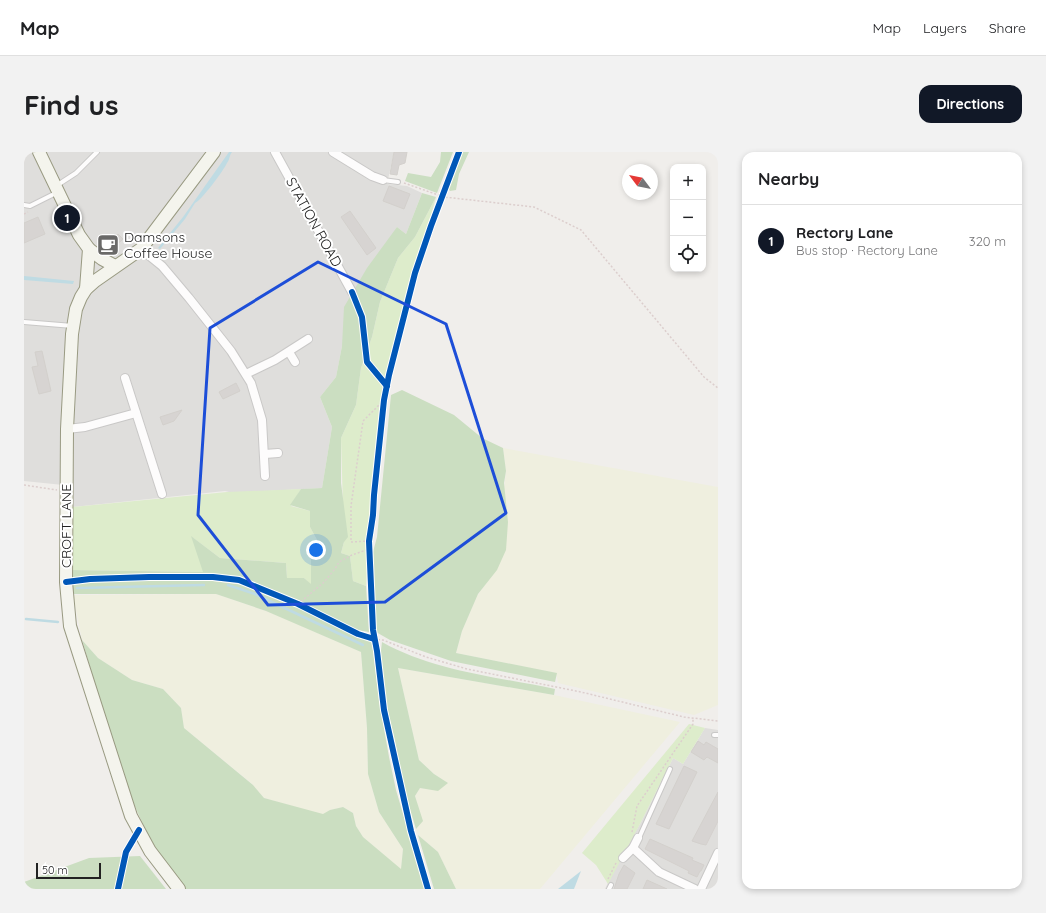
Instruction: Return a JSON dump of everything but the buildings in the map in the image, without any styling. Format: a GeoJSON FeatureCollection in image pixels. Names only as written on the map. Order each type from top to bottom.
{"type":"FeatureCollection","features":[{"type":"Feature","properties":{"kind":"street"},"geometry":{"type":"LineString","coordinates":[[39,152],[79,235],[89,249],[111,269]]}},
{"type":"Feature","properties":{"kind":"street","name":"CROFT LANE"},"geometry":{"type":"LineString","coordinates":[[179,889],[150,851],[131,816],[74,640],[66,598],[67,429],[73,326],[76,309],[86,289],[111,269],[141,249],[214,152]]}},
{"type":"Feature","properties":{"kind":"street","name":"STATION ROAD"},"geometry":{"type":"LineString","coordinates":[[275,152],[352,292]]}},
{"type":"Feature","properties":{"kind":"street"},"geometry":{"type":"LineString","coordinates":[[333,152],[372,176],[383,180]]}},
{"type":"Feature","properties":{"kind":"street"},"geometry":{"type":"LineString","coordinates":[[86,289],[89,249]]}},
{"type":"Feature","properties":{"kind":"street"},"geometry":{"type":"LineString","coordinates":[[141,249],[162,266],[189,298],[223,341],[246,374],[260,409],[265,454],[265,476]]}},
{"type":"Feature","properties":{"kind":"street"},"geometry":{"type":"LineString","coordinates":[[246,374],[289,352],[308,339]]}},
{"type":"Feature","properties":{"kind":"street"},"geometry":{"type":"LineString","coordinates":[[289,352],[295,362]]}},
{"type":"Feature","properties":{"kind":"street"},"geometry":{"type":"LineString","coordinates":[[125,378],[162,494]]}},
{"type":"Feature","properties":{"kind":"street"},"geometry":{"type":"LineString","coordinates":[[67,429],[85,427],[136,413]]}},
{"type":"Feature","properties":{"kind":"street"},"geometry":{"type":"LineString","coordinates":[[265,454],[278,453]]}},
{"type":"Feature","properties":{"kind":"street"},"geometry":{"type":"LineString","coordinates":[[620,859],[633,848],[635,838]]}},
{"type":"Feature","properties":{"kind":"street"},"geometry":{"type":"LineString","coordinates":[[633,848],[659,872],[695,889]]}},
{"type":"Feature","properties":{"kind":"street"},"geometry":{"type":"LineString","coordinates":[[701,889],[718,853]]}},
{"type":"Feature","properties":{"kind":"lane"},"geometry":{"type":"LineString","coordinates":[[24,205],[30,206],[57,189],[97,152]]}},
{"type":"Feature","properties":{"kind":"lane"},"geometry":{"type":"LineString","coordinates":[[383,180],[398,182]]}},
{"type":"Feature","properties":{"kind":"lane"},"geometry":{"type":"LineString","coordinates":[[24,322],[73,326]]}},
{"type":"Feature","properties":{"kind":"lane"},"geometry":{"type":"LineString","coordinates":[[635,838],[670,769]]}},
{"type":"Feature","properties":{"kind":"path"},"geometry":{"type":"LineString","coordinates":[[398,182],[422,188],[441,196],[534,207],[581,230],[704,377],[718,388]]}},
{"type":"Feature","properties":{"kind":"path"},"geometry":{"type":"LineString","coordinates":[[438,204],[444,189]]}},
{"type":"Feature","properties":{"kind":"path"},"geometry":{"type":"LineString","coordinates":[[384,408],[385,396]]}},
{"type":"Feature","properties":{"kind":"path"},"geometry":{"type":"LineString","coordinates":[[370,556],[370,538],[351,542],[351,506],[363,421],[385,396]]}},
{"type":"Feature","properties":{"kind":"path"},"geometry":{"type":"LineString","coordinates":[[24,485],[66,491]]}},
{"type":"Feature","properties":{"kind":"path"},"geometry":{"type":"LineString","coordinates":[[298,604],[323,582],[335,569],[339,562],[352,555],[369,549]]}},
{"type":"Feature","properties":{"kind":"path"},"geometry":{"type":"LineString","coordinates":[[291,601],[305,607]]}},
{"type":"Feature","properties":{"kind":"path"},"geometry":{"type":"LineString","coordinates":[[373,639],[383,640],[426,657],[467,669],[693,718],[718,721]]}},
{"type":"Feature","properties":{"kind":"path"},"geometry":{"type":"LineString","coordinates":[[635,838],[637,806],[693,724],[693,718]]}},
{"type":"Feature","properties":{"kind":"path"},"geometry":{"type":"LineString","coordinates":[[606,883],[620,859]]}},
{"type":"Feature","properties":{"kind":"highlighted area"},"geometry":{"type":"Polygon","coordinates":[[[318,262],[446,324],[506,513],[385,602],[268,605],[198,515],[210,328],[318,262]]]}},
{"type":"Feature","properties":{"kind":"shaded area"},"geometry":{"type":"Polygon","coordinates":[[[24,152],[394,152],[387,184],[407,186],[422,193],[406,234],[397,227],[342,346],[336,377],[320,397],[332,427],[322,488],[233,493],[225,491],[73,507],[73,486],[24,481],[24,152]]]}},
{"type":"Feature","properties":{"kind":"shaded area"},"geometry":{"type":"Polygon","coordinates":[[[705,728],[718,730],[718,889],[605,889],[673,758],[683,764],[705,728]]]}},
{"type":"Feature","properties":{"kind":"green space"},"geometry":{"type":"Polygon","coordinates":[[[441,152],[453,152],[437,193],[405,181],[408,173],[431,177],[440,162],[441,152]]]}},
{"type":"Feature","properties":{"kind":"green space"},"geometry":{"type":"Polygon","coordinates":[[[463,152],[469,152],[459,174],[456,190],[450,191],[448,188],[463,152]]]}},
{"type":"Feature","properties":{"kind":"green space"},"geometry":{"type":"Polygon","coordinates":[[[422,193],[436,197],[415,237],[398,258],[380,302],[372,337],[361,368],[356,405],[341,438],[341,483],[348,537],[344,542],[341,553],[350,556],[353,581],[366,586],[369,632],[357,630],[299,601],[242,577],[207,575],[91,575],[72,578],[72,570],[203,572],[191,536],[220,558],[286,563],[287,578],[304,578],[311,584],[311,557],[317,540],[310,527],[310,511],[290,505],[301,489],[322,488],[332,427],[320,397],[336,377],[342,346],[344,307],[367,268],[397,227],[406,234],[422,193]]]}},
{"type":"Feature","properties":{"kind":"green space"},"geometry":{"type":"Polygon","coordinates":[[[436,197],[385,388],[377,453],[366,586],[353,581],[350,556],[341,553],[344,542],[341,438],[356,405],[361,368],[372,337],[380,302],[398,258],[415,237],[436,197]]]}},
{"type":"Feature","properties":{"kind":"green space"},"geometry":{"type":"Polygon","coordinates":[[[402,390],[454,415],[482,438],[503,448],[506,471],[504,483],[508,522],[506,550],[497,570],[478,594],[462,631],[456,653],[557,673],[555,682],[451,661],[390,640],[376,632],[373,552],[377,537],[391,395],[402,390]]]}},
{"type":"Feature","properties":{"kind":"green space"},"geometry":{"type":"Polygon","coordinates":[[[503,448],[718,487],[718,705],[694,715],[558,683],[556,673],[456,653],[462,631],[477,596],[495,571],[506,471],[503,448]]]}},
{"type":"Feature","properties":{"kind":"green space"},"geometry":{"type":"Polygon","coordinates":[[[301,489],[291,506],[310,511],[310,527],[317,540],[311,557],[311,585],[304,578],[287,578],[286,563],[220,558],[192,537],[204,572],[72,570],[73,507],[227,492],[301,489]]]}},
{"type":"Feature","properties":{"kind":"green space"},"geometry":{"type":"Polygon","coordinates":[[[124,580],[205,580],[244,585],[314,614],[349,633],[372,642],[379,700],[396,790],[425,889],[185,889],[165,862],[148,833],[133,802],[121,770],[110,738],[82,640],[98,658],[132,680],[163,689],[181,708],[184,728],[253,785],[264,798],[323,814],[330,810],[343,807],[353,813],[356,826],[363,837],[401,869],[403,849],[379,812],[368,774],[367,728],[361,652],[266,611],[216,594],[71,594],[72,583],[124,580]]]}},
{"type":"Feature","properties":{"kind":"green space"},"geometry":{"type":"Polygon","coordinates":[[[216,594],[272,613],[361,652],[367,728],[368,774],[379,812],[403,849],[401,870],[363,837],[356,826],[353,813],[343,807],[330,810],[323,815],[264,798],[251,783],[184,728],[181,708],[163,689],[132,680],[98,658],[82,640],[73,595],[216,594]]]}},
{"type":"Feature","properties":{"kind":"green space"},"geometry":{"type":"Polygon","coordinates":[[[382,642],[423,660],[466,672],[555,689],[554,695],[398,668],[419,760],[434,774],[448,783],[438,791],[420,788],[415,796],[423,821],[416,829],[409,806],[386,701],[381,666],[382,642]]]}},
{"type":"Feature","properties":{"kind":"green space"},"geometry":{"type":"Polygon","coordinates":[[[398,668],[554,695],[680,722],[540,889],[456,889],[438,852],[418,835],[416,829],[422,821],[415,796],[420,788],[438,790],[447,783],[434,774],[419,760],[398,668]]]}},
{"type":"Feature","properties":{"kind":"green space"},"geometry":{"type":"Polygon","coordinates":[[[689,724],[705,728],[683,764],[673,758],[608,884],[596,865],[582,853],[689,724]]]}},
{"type":"Feature","properties":{"kind":"green space"},"geometry":{"type":"Polygon","coordinates":[[[418,835],[438,852],[456,889],[434,889],[418,835]]]}},
{"type":"Feature","properties":{"kind":"green space"},"geometry":{"type":"Polygon","coordinates":[[[140,856],[166,889],[24,889],[24,882],[89,858],[140,856]]]}},
{"type":"Feature","properties":{"kind":"water"},"geometry":{"type":"Polygon","coordinates":[[[229,152],[232,152],[229,160],[217,178],[202,197],[195,203],[185,219],[160,249],[158,248],[183,217],[229,152]]]}},
{"type":"Feature","properties":{"kind":"water"},"geometry":{"type":"Polygon","coordinates":[[[24,276],[74,281],[73,284],[24,280],[24,276]]]}},
{"type":"Feature","properties":{"kind":"water"},"geometry":{"type":"Polygon","coordinates":[[[581,871],[574,889],[558,889],[581,871]]]}},
{"type":"Feature","properties":{"kind":"waterway"},"geometry":{"type":"LineString","coordinates":[[77,588],[204,585]]}},
{"type":"Feature","properties":{"kind":"waterway"},"geometry":{"type":"LineString","coordinates":[[228,585],[255,594],[363,645]]}},
{"type":"Feature","properties":{"kind":"waterway"},"geometry":{"type":"LineString","coordinates":[[26,619],[58,622]]}},
{"type":"Feature","properties":{"kind":"cycle path"},"geometry":{"type":"LineString","coordinates":[[428,889],[411,831],[384,710],[373,630],[369,541],[373,515],[384,400],[389,375],[415,273],[459,152]]}},
{"type":"Feature","properties":{"kind":"cycle path"},"geometry":{"type":"LineString","coordinates":[[352,292],[362,317],[367,362],[387,386]]}},
{"type":"Feature","properties":{"kind":"cycle path"},"geometry":{"type":"LineString","coordinates":[[66,582],[90,579],[149,577],[213,577],[239,580],[298,604],[358,634],[374,639]]}},
{"type":"Feature","properties":{"kind":"cycle path"},"geometry":{"type":"LineString","coordinates":[[118,889],[126,852],[139,830]]}},
{"type":"Feature","properties":{"kind":"place","name":"Rectory Lane"},"geometry":{"type":"Point","coordinates":[67,218]}},
{"type":"Feature","properties":{"kind":"place","name":"Damsons Coffee House"},"geometry":{"type":"Point","coordinates":[108,245]}}]}
